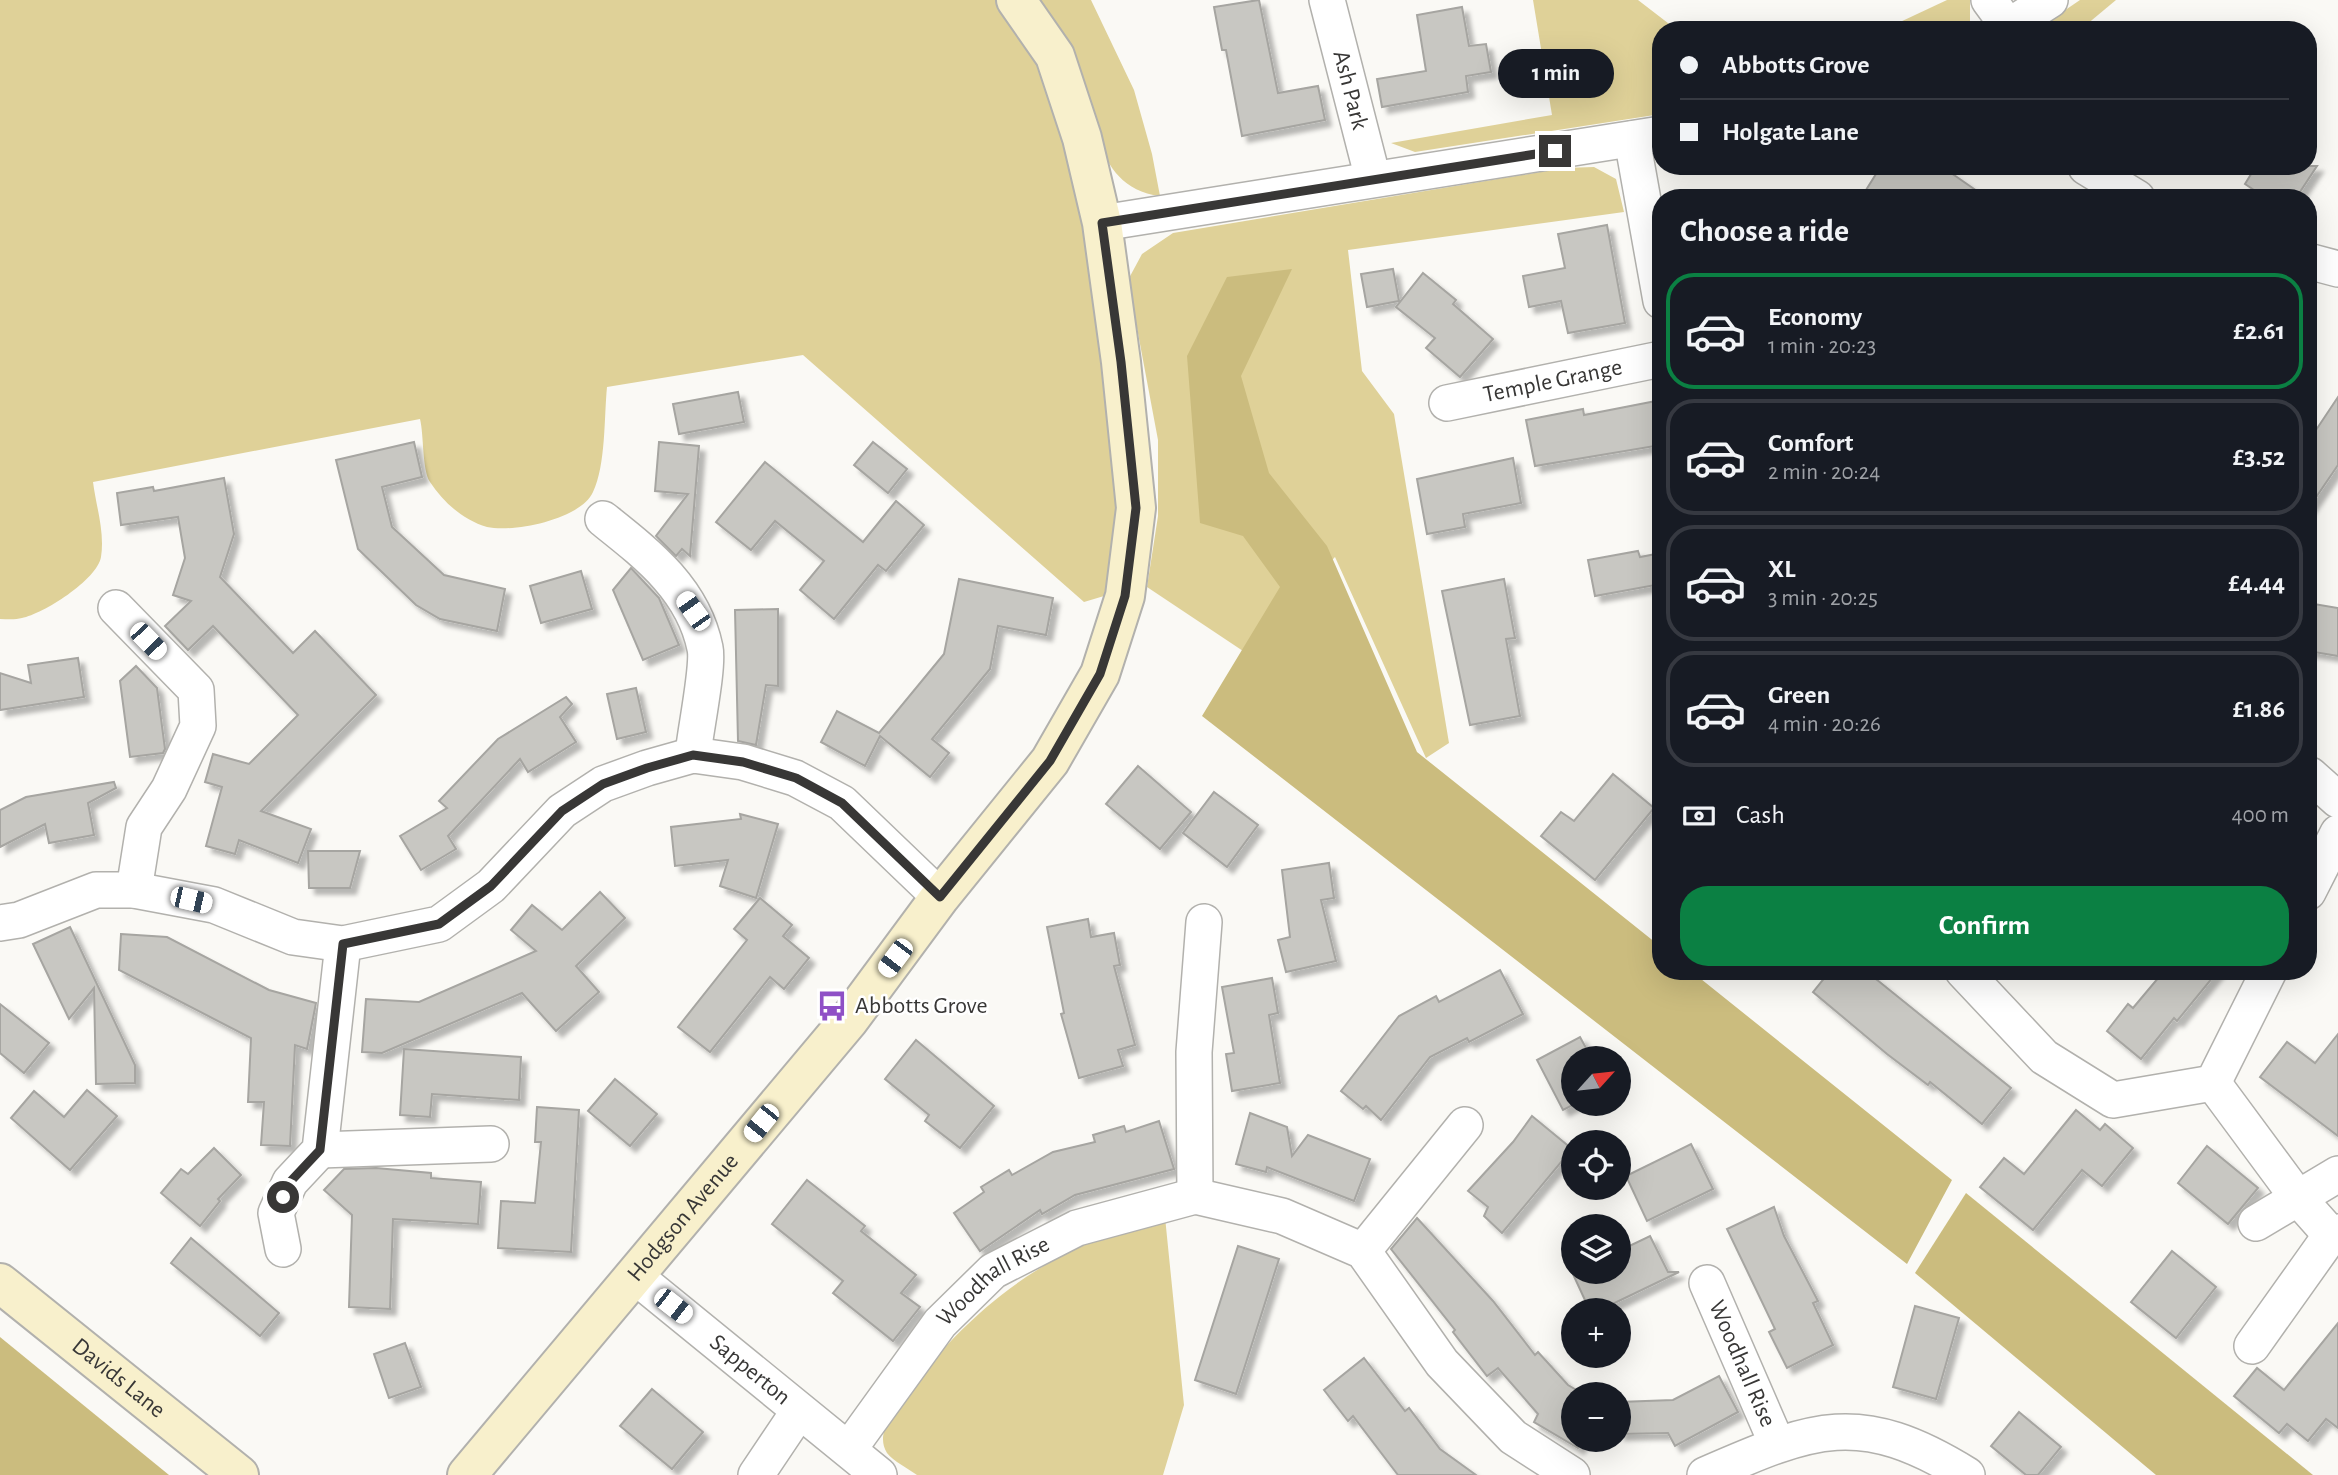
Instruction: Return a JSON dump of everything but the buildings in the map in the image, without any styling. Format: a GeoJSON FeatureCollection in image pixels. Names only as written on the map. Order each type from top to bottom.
{"type":"FeatureCollection","features":[{"type":"Feature","properties":{"kind":"street","name":"Hodgson Avenue"},"geometry":{"type":"LineString","coordinates":[[467,1475],[849,1020],[940,897],[1050,761],[1100,674],[1125,596],[1136,508],[1121,362],[1102,223],[1082,138],[1055,56],[1016,0]]}},
{"type":"Feature","properties":{"kind":"street","name":"Ash Park"},"geometry":{"type":"LineString","coordinates":[[1327,0],[1373,179]]}},
{"type":"Feature","properties":{"kind":"street"},"geometry":{"type":"LineString","coordinates":[[2000,19],[2050,0]]}},
{"type":"Feature","properties":{"kind":"street"},"geometry":{"type":"LineString","coordinates":[[1102,223],[1647,137],[1652,196]]}},
{"type":"Feature","properties":{"kind":"street"},"geometry":{"type":"LineString","coordinates":[[2099,175],[2122,189]]}},
{"type":"Feature","properties":{"kind":"street"},"geometry":{"type":"LineString","coordinates":[[2317,263],[2338,269]]}},
{"type":"Feature","properties":{"kind":"street","name":"Temple Grange"},"geometry":{"type":"LineString","coordinates":[[1447,403],[1652,361]]}},
{"type":"Feature","properties":{"kind":"street"},"geometry":{"type":"LineString","coordinates":[[603,519],[660,565],[693,611],[706,650],[693,755]]}},
{"type":"Feature","properties":{"kind":"street"},"geometry":{"type":"LineString","coordinates":[[116,608],[196,690],[198,726],[169,789],[144,827],[134,890]]}},
{"type":"Feature","properties":{"kind":"street"},"geometry":{"type":"LineString","coordinates":[[0,923],[19,920],[96,890],[134,890],[214,905],[293,937],[343,944],[439,924],[491,886],[562,811],[603,784],[693,755],[743,762],[796,778],[842,803],[940,897]]}},
{"type":"Feature","properties":{"kind":"street"},"geometry":{"type":"LineString","coordinates":[[2317,781],[2338,800]]}},
{"type":"Feature","properties":{"kind":"street"},"geometry":{"type":"LineString","coordinates":[[2317,874],[2338,833]]}},
{"type":"Feature","properties":{"kind":"street"},"geometry":{"type":"LineString","coordinates":[[1195,1195],[1194,1052],[1204,922]]}},
{"type":"Feature","properties":{"kind":"street"},"geometry":{"type":"LineString","coordinates":[[283,1249],[276,1213],[290,1182],[320,1150],[343,944]]}},
{"type":"Feature","properties":{"kind":"street"},"geometry":{"type":"LineString","coordinates":[[1971,980],[2044,1058],[2113,1100],[2213,1083]]}},
{"type":"Feature","properties":{"kind":"street"},"geometry":{"type":"LineString","coordinates":[[2213,1083],[2264,980]]}},
{"type":"Feature","properties":{"kind":"street"},"geometry":{"type":"LineString","coordinates":[[2213,1083],[2298,1198],[2334,1233],[2252,1346]]}},
{"type":"Feature","properties":{"kind":"street"},"geometry":{"type":"LineString","coordinates":[[1465,1125],[1363,1251],[1441,1363],[1513,1437],[1572,1475]]}},
{"type":"Feature","properties":{"kind":"street"},"geometry":{"type":"LineString","coordinates":[[320,1150],[491,1144]]}},
{"type":"Feature","properties":{"kind":"street"},"geometry":{"type":"LineString","coordinates":[[2256,1223],[2338,1174]]}},
{"type":"Feature","properties":{"kind":"street","name":"Woodhall Rise"},"geometry":{"type":"LineString","coordinates":[[849,1449],[940,1323],[993,1271],[1077,1228],[1195,1195],[1282,1216],[1363,1251]]}},
{"type":"Feature","properties":{"kind":"street","name":"Sapperton"},"geometry":{"type":"LineString","coordinates":[[636,1276],[879,1475]]}},
{"type":"Feature","properties":{"kind":"street","name":"Davids Lane"},"geometry":{"type":"LineString","coordinates":[[0,1283],[239,1475]]}},
{"type":"Feature","properties":{"kind":"street","name":"Woodhall Rise"},"geometry":{"type":"LineString","coordinates":[[1707,1283],[1777,1444]]}},
{"type":"Feature","properties":{"kind":"street","name":"Sapperton"},"geometry":{"type":"LineString","coordinates":[[755,1475],[799,1412]]}},
{"type":"Feature","properties":{"kind":"street","name":"Woodhall Rise"},"geometry":{"type":"LineString","coordinates":[[1705,1475],[1777,1444],[1821,1432],[1860,1431],[1901,1441],[1933,1466],[1967,1475]]}},
{"type":"Feature","properties":{"kind":"shaded area"},"geometry":{"type":"Polygon","coordinates":[[[0,0],[996,0],[1044,66],[1063,126],[1083,226],[1102,334],[1120,516],[1114,593],[1084,602],[803,355],[607,387],[602,455],[593,492],[586,502],[575,510],[529,526],[487,527],[470,520],[447,503],[427,477],[420,419],[93,482],[102,538],[101,557],[97,566],[90,576],[68,595],[43,610],[19,619],[0,619],[0,0]]]}},
{"type":"Feature","properties":{"kind":"shaded area"},"geometry":{"type":"Polygon","coordinates":[[[1036,0],[1091,0],[1134,90],[1152,154],[1160,196],[1137,189],[1119,177],[1107,159],[1070,50],[1036,0]]]}},
{"type":"Feature","properties":{"kind":"shaded area"},"geometry":{"type":"Polygon","coordinates":[[[1533,0],[1638,0],[1665,21],[1652,21],[1652,115],[1415,152],[1391,143],[1552,115],[1533,0]]]}},
{"type":"Feature","properties":{"kind":"shaded area"},"geometry":{"type":"Polygon","coordinates":[[[1947,0],[1970,0],[1970,21],[1902,21],[1947,0]]]}},
{"type":"Feature","properties":{"kind":"shaded area"},"geometry":{"type":"Polygon","coordinates":[[[2080,0],[2116,0],[2091,21],[2049,21],[2080,0]]]}},
{"type":"Feature","properties":{"kind":"shaded area"},"geometry":{"type":"Polygon","coordinates":[[[1594,167],[1616,179],[1624,212],[1348,250],[1362,371],[1394,414],[1449,743],[1426,758],[1335,557],[1243,651],[1147,587],[1158,516],[1158,440],[1128,280],[1142,254],[1173,233],[1564,168],[1594,167]]]}},
{"type":"Feature","properties":{"kind":"shaded area"},"geometry":{"type":"Polygon","coordinates":[[[1292,269],[1241,376],[1269,473],[1327,546],[1417,752],[1652,940],[1652,980],[1702,980],[1952,1180],[1907,1264],[1631,1049],[1631,1046],[1627,1046],[1202,716],[1280,587],[1243,536],[1200,523],[1187,356],[1227,277],[1292,269]]]}},
{"type":"Feature","properties":{"kind":"shaded area"},"geometry":{"type":"Polygon","coordinates":[[[1966,1193],[2313,1475],[2156,1475],[1915,1273],[1966,1193]]]}},
{"type":"Feature","properties":{"kind":"shaded area"},"geometry":{"type":"Polygon","coordinates":[[[1165,1217],[1184,1405],[1163,1475],[917,1475],[887,1453],[884,1432],[895,1412],[940,1353],[983,1310],[1006,1291],[1057,1258],[1103,1237],[1165,1217]]]}},
{"type":"Feature","properties":{"kind":"shaded area"},"geometry":{"type":"Polygon","coordinates":[[[0,1337],[169,1475],[0,1475],[0,1337]]]}},
{"type":"Feature","properties":{"kind":"place","name":"Abbotts Grove"},"geometry":{"type":"Point","coordinates":[832,1006]}},
{"type":"Feature","properties":{"kind":"route"},"geometry":{"type":"LineString","coordinates":[[283,1197],[290,1182],[320,1150],[343,944],[439,924],[491,886],[562,811],[603,784],[693,755],[743,762],[796,778],[842,803],[940,897],[1050,761],[1100,674],[1125,596],[1136,508],[1121,362],[1102,223],[1555,151]]}}]}
